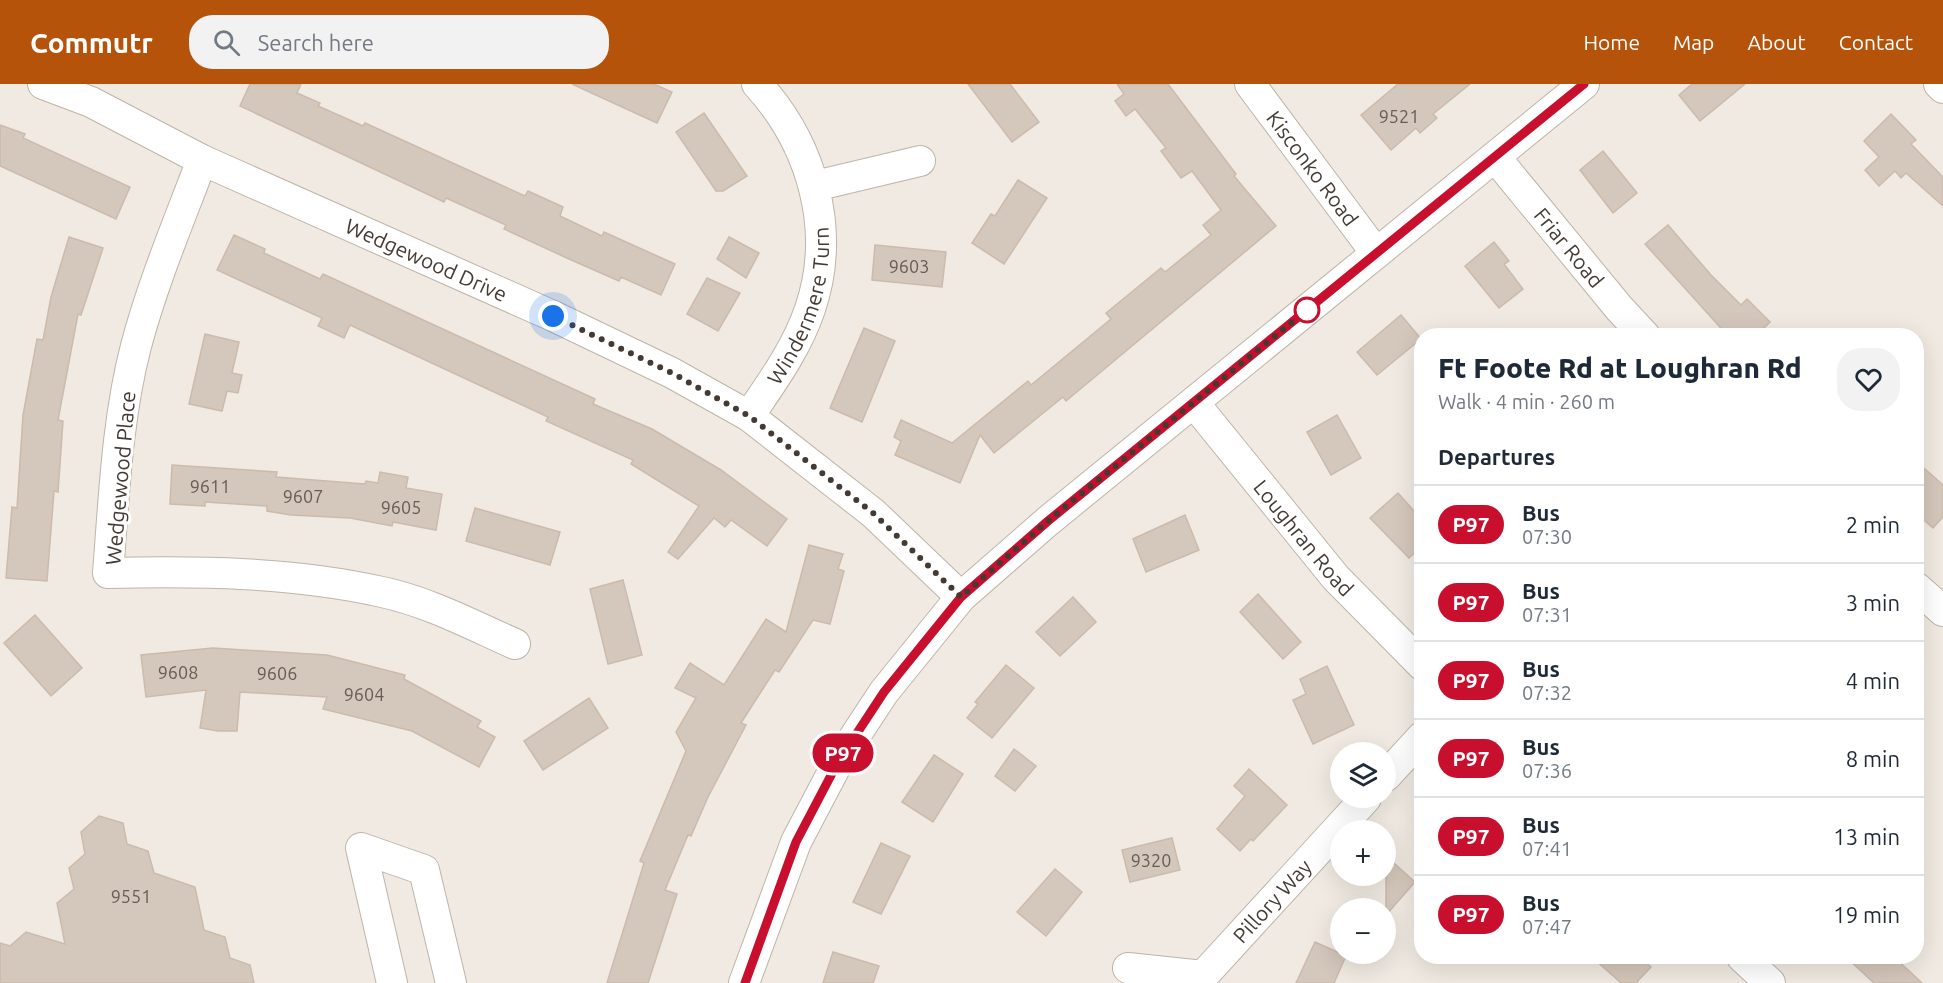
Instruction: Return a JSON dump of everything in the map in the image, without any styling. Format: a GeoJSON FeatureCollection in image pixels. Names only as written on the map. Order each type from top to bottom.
{"type":"FeatureCollection","features":[{"type":"Feature","properties":{"kind":"street","name":"Wedgewood Drive"},"geometry":{"type":"LineString","coordinates":[[43,84],[95,93],[202,160],[553,316],[672,373],[749,416],[873,513],[961,597]]}},
{"type":"Feature","properties":{"kind":"street","name":"Windermere Turn"},"geometry":{"type":"LineString","coordinates":[[749,416],[795,344],[810,308],[818,271],[820,226],[815,186],[789,124],[757,84]]}},
{"type":"Feature","properties":{"kind":"street","name":"Kisconko Road"},"geometry":{"type":"LineString","coordinates":[[1250,84],[1376,253]]}},
{"type":"Feature","properties":{"kind":"street"},"geometry":{"type":"LineString","coordinates":[[744,983],[796,842],[838,762],[884,692],[961,597],[1048,521],[1584,84]]}},
{"type":"Feature","properties":{"kind":"street"},"geometry":{"type":"LineString","coordinates":[[1939,84],[1943,88]]}},
{"type":"Feature","properties":{"kind":"street","name":"Friar Road"},"geometry":{"type":"LineString","coordinates":[[1495,157],[1638,328]]}},
{"type":"Feature","properties":{"kind":"street","name":"Wedgewood Place"},"geometry":{"type":"LineString","coordinates":[[202,160],[156,282],[136,347],[121,423],[108,573],[179,571],[316,580],[384,592],[436,608],[515,644]]}},
{"type":"Feature","properties":{"kind":"street"},"geometry":{"type":"LineString","coordinates":[[815,186],[920,161]]}},
{"type":"Feature","properties":{"kind":"street","name":"Loughran Road"},"geometry":{"type":"LineString","coordinates":[[1194,403],[1336,578],[1414,657]]}},
{"type":"Feature","properties":{"kind":"street"},"geometry":{"type":"LineString","coordinates":[[1924,594],[1943,611]]}},
{"type":"Feature","properties":{"kind":"street"},"geometry":{"type":"LineString","coordinates":[[1396,765],[1414,746]]}},
{"type":"Feature","properties":{"kind":"street","name":"Pillory Way"},"geometry":{"type":"LineString","coordinates":[[1206,979],[1357,808]]}},
{"type":"Feature","properties":{"kind":"street"},"geometry":{"type":"LineString","coordinates":[[392,983],[362,848],[424,870],[451,983]]}},
{"type":"Feature","properties":{"kind":"street"},"geometry":{"type":"LineString","coordinates":[[1750,964],[1770,983]]}},
{"type":"Feature","properties":{"kind":"street"},"geometry":{"type":"LineString","coordinates":[[1128,968],[1206,979]]}},
{"type":"Feature","properties":{"kind":"building"},"geometry":{"type":"Polygon","coordinates":[[[250,84],[301,84],[297,93],[320,103],[318,106],[363,126],[365,123],[525,196],[528,191],[563,207],[560,216],[602,236],[604,232],[675,264],[661,295],[621,277],[619,281],[569,259],[504,229],[506,225],[446,198],[444,202],[240,106],[250,84]]]}},
{"type":"Feature","properties":{"kind":"building"},"geometry":{"type":"Polygon","coordinates":[[[572,84],[654,84],[672,92],[657,123],[572,84]]]}},
{"type":"Feature","properties":{"kind":"building"},"geometry":{"type":"Polygon","coordinates":[[[968,84],[1010,84],[1039,122],[1012,142],[968,84]]]}},
{"type":"Feature","properties":{"kind":"building"},"geometry":{"type":"Polygon","coordinates":[[[1117,84],[1168,84],[1236,174],[1234,176],[1276,226],[1066,401],[1063,397],[994,453],[980,435],[960,483],[895,455],[901,441],[894,437],[901,420],[952,443],[1028,381],[1031,385],[1111,319],[1106,313],[1161,268],[1165,272],[1211,235],[1203,225],[1221,210],[1192,171],[1181,178],[1161,151],[1166,148],[1135,109],[1126,116],[1115,101],[1124,94],[1117,84]]]}},
{"type":"Feature","properties":{"kind":"building"},"geometry":{"type":"Polygon","coordinates":[[[1398,84],[1470,84],[1433,114],[1437,118],[1420,133],[1416,128],[1391,150],[1361,115],[1398,84]]]}},
{"type":"Feature","properties":{"kind":"building"},"geometry":{"type":"Polygon","coordinates":[[[1692,84],[1745,84],[1700,121],[1679,95],[1692,84]]]}},
{"type":"Feature","properties":{"kind":"building"},"geometry":{"type":"Polygon","coordinates":[[[704,113],[747,176],[723,191],[716,191],[676,132],[704,113]]]}},
{"type":"Feature","properties":{"kind":"building"},"geometry":{"type":"Polygon","coordinates":[[[1891,114],[1916,140],[1911,144],[1943,177],[1943,206],[1906,173],[1901,178],[1895,171],[1879,186],[1865,170],[1879,157],[1864,141],[1891,114]]]}},
{"type":"Feature","properties":{"kind":"building"},"geometry":{"type":"Polygon","coordinates":[[[0,125],[25,134],[23,138],[130,187],[116,219],[0,166],[0,125]]]}},
{"type":"Feature","properties":{"kind":"building"},"geometry":{"type":"Polygon","coordinates":[[[1603,151],[1637,193],[1613,213],[1580,170],[1603,151]]]}},
{"type":"Feature","properties":{"kind":"building"},"geometry":{"type":"Polygon","coordinates":[[[1018,180],[1047,198],[1004,264],[972,243],[991,214],[995,216],[1018,180]]]}},
{"type":"Feature","properties":{"kind":"building"},"geometry":{"type":"Polygon","coordinates":[[[1668,225],[1711,275],[1741,305],[1747,299],[1770,322],[1764,328],[1721,328],[1645,244],[1668,225]]]}},
{"type":"Feature","properties":{"kind":"building"},"geometry":{"type":"Polygon","coordinates":[[[234,235],[265,249],[264,253],[320,279],[323,274],[595,399],[593,404],[652,429],[721,470],[787,519],[767,546],[731,520],[725,527],[714,518],[678,559],[668,552],[699,506],[631,464],[633,460],[546,421],[548,417],[350,325],[344,338],[318,326],[322,318],[217,270],[234,235]]]}},
{"type":"Feature","properties":{"kind":"building"},"geometry":{"type":"Polygon","coordinates":[[[69,237],[103,248],[81,315],[78,314],[58,420],[63,421],[58,492],[54,491],[47,581],[6,578],[12,507],[17,508],[23,415],[37,339],[43,340],[51,297],[69,237]]]}},
{"type":"Feature","properties":{"kind":"building"},"geometry":{"type":"Polygon","coordinates":[[[729,237],[759,253],[746,278],[717,259],[729,237]]]}},
{"type":"Feature","properties":{"kind":"building"},"geometry":{"type":"Polygon","coordinates":[[[1494,242],[1509,261],[1504,264],[1523,289],[1499,308],[1465,266],[1494,242]]]}},
{"type":"Feature","properties":{"kind":"building"},"geometry":{"type":"Polygon","coordinates":[[[875,245],[946,252],[942,287],[872,280],[875,245]]]}},
{"type":"Feature","properties":{"kind":"building"},"geometry":{"type":"Polygon","coordinates":[[[707,278],[740,293],[718,331],[687,314],[707,278]]]}},
{"type":"Feature","properties":{"kind":"building"},"geometry":{"type":"Polygon","coordinates":[[[1401,315],[1414,331],[1414,345],[1377,375],[1357,352],[1401,315]]]}},
{"type":"Feature","properties":{"kind":"building"},"geometry":{"type":"Polygon","coordinates":[[[864,328],[895,341],[862,422],[830,408],[864,328]]]}},
{"type":"Feature","properties":{"kind":"building"},"geometry":{"type":"Polygon","coordinates":[[[205,334],[239,342],[232,373],[242,375],[238,393],[227,391],[222,411],[189,404],[205,334]]]}},
{"type":"Feature","properties":{"kind":"building"},"geometry":{"type":"Polygon","coordinates":[[[1337,415],[1361,458],[1331,475],[1307,432],[1337,415]]]}},
{"type":"Feature","properties":{"kind":"building"},"geometry":{"type":"Polygon","coordinates":[[[172,465],[277,472],[276,477],[365,484],[366,481],[378,483],[380,472],[408,477],[406,488],[442,494],[436,530],[393,522],[392,526],[350,518],[291,515],[267,511],[267,506],[205,502],[205,506],[170,504],[172,465]]]}},
{"type":"Feature","properties":{"kind":"building"},"geometry":{"type":"Polygon","coordinates":[[[1924,468],[1943,485],[1943,517],[1933,528],[1924,520],[1924,468]]]}},
{"type":"Feature","properties":{"kind":"building"},"geometry":{"type":"Polygon","coordinates":[[[1398,493],[1414,511],[1414,553],[1409,558],[1370,518],[1398,493]]]}},
{"type":"Feature","properties":{"kind":"building"},"geometry":{"type":"Polygon","coordinates":[[[475,508],[560,532],[550,565],[466,541],[475,508]]]}},
{"type":"Feature","properties":{"kind":"building"},"geometry":{"type":"Polygon","coordinates":[[[1185,515],[1199,550],[1146,572],[1133,539],[1185,515]]]}},
{"type":"Feature","properties":{"kind":"building"},"geometry":{"type":"Polygon","coordinates":[[[809,545],[843,554],[838,569],[844,571],[830,624],[813,620],[779,672],[775,670],[741,723],[746,725],[708,797],[691,836],[688,835],[665,890],[677,894],[648,983],[607,983],[644,863],[640,861],[686,751],[676,732],[696,698],[675,688],[690,663],[724,685],[766,619],[786,632],[809,545]]]}},
{"type":"Feature","properties":{"kind":"building"},"geometry":{"type":"Polygon","coordinates":[[[623,580],[642,655],[608,664],[590,589],[623,580]]]}},
{"type":"Feature","properties":{"kind":"building"},"geometry":{"type":"Polygon","coordinates":[[[1258,594],[1301,642],[1283,659],[1240,612],[1258,594]]]}},
{"type":"Feature","properties":{"kind":"building"},"geometry":{"type":"Polygon","coordinates":[[[1073,597],[1096,622],[1060,656],[1036,632],[1073,597]]]}},
{"type":"Feature","properties":{"kind":"building"},"geometry":{"type":"Polygon","coordinates":[[[35,615],[82,668],[51,696],[4,643],[35,615]]]}},
{"type":"Feature","properties":{"kind":"building"},"geometry":{"type":"Polygon","coordinates":[[[213,648],[327,655],[405,675],[404,679],[481,721],[477,727],[495,737],[479,767],[412,731],[323,709],[327,697],[240,692],[237,731],[218,731],[200,728],[206,690],[146,697],[141,655],[213,648]]]}},
{"type":"Feature","properties":{"kind":"building"},"geometry":{"type":"Polygon","coordinates":[[[1006,665],[1034,688],[992,738],[967,718],[978,704],[975,702],[1006,665]]]}},
{"type":"Feature","properties":{"kind":"building"},"geometry":{"type":"Polygon","coordinates":[[[1327,666],[1354,725],[1313,744],[1293,700],[1306,694],[1300,679],[1327,666]]]}},
{"type":"Feature","properties":{"kind":"building"},"geometry":{"type":"Polygon","coordinates":[[[589,698],[608,728],[543,770],[524,741],[589,698]]]}},
{"type":"Feature","properties":{"kind":"building"},"geometry":{"type":"Polygon","coordinates":[[[1014,749],[1036,766],[1015,791],[995,776],[1014,749]]]}},
{"type":"Feature","properties":{"kind":"building"},"geometry":{"type":"Polygon","coordinates":[[[934,755],[963,774],[933,822],[902,802],[934,755]]]}},
{"type":"Feature","properties":{"kind":"building"},"geometry":{"type":"Polygon","coordinates":[[[1249,769],[1287,805],[1253,841],[1251,839],[1240,851],[1217,829],[1245,796],[1234,786],[1249,769]]]}},
{"type":"Feature","properties":{"kind":"building"},"geometry":{"type":"Polygon","coordinates":[[[99,816],[123,823],[127,844],[148,851],[154,873],[195,887],[204,930],[225,937],[230,958],[250,965],[254,983],[0,983],[0,943],[10,946],[26,932],[65,944],[57,903],[74,889],[69,868],[85,854],[81,832],[99,816]]]}},
{"type":"Feature","properties":{"kind":"building"},"geometry":{"type":"Polygon","coordinates":[[[1172,838],[1180,870],[1130,882],[1122,850],[1172,838]]]}},
{"type":"Feature","properties":{"kind":"building"},"geometry":{"type":"Polygon","coordinates":[[[881,843],[910,856],[881,914],[853,902],[881,843]]]}},
{"type":"Feature","properties":{"kind":"building"},"geometry":{"type":"Polygon","coordinates":[[[1396,865],[1414,883],[1396,904],[1396,898],[1386,898],[1386,886],[1396,886],[1396,865]]]}},
{"type":"Feature","properties":{"kind":"building"},"geometry":{"type":"Polygon","coordinates":[[[1055,869],[1082,892],[1046,936],[1017,912],[1055,869]]]}},
{"type":"Feature","properties":{"kind":"building"},"geometry":{"type":"Polygon","coordinates":[[[1315,942],[1330,949],[1330,964],[1342,964],[1334,983],[1296,983],[1315,942]]]}},
{"type":"Feature","properties":{"kind":"building"},"geometry":{"type":"Polygon","coordinates":[[[833,952],[879,966],[873,983],[823,983],[833,952]]]}},
{"type":"Feature","properties":{"kind":"building"},"geometry":{"type":"Polygon","coordinates":[[[1600,964],[1648,964],[1651,967],[1636,983],[1621,983],[1600,964]]]}},
{"type":"Feature","properties":{"kind":"building"},"geometry":{"type":"Polygon","coordinates":[[[1854,964],[1902,964],[1922,983],[1874,983],[1854,964]]]}},
{"type":"Feature","properties":{"kind":"bus line","name":"P97"},"geometry":{"type":"LineString","coordinates":[[745,983],[796,842],[838,762],[884,692],[961,597],[1048,521],[1584,84]]}},
{"type":"Feature","properties":{"kind":"route"},"geometry":{"type":"LineString","coordinates":[[553,316],[672,373],[749,416],[811,462],[873,513],[961,597],[1048,521],[1307,310]]}}]}
